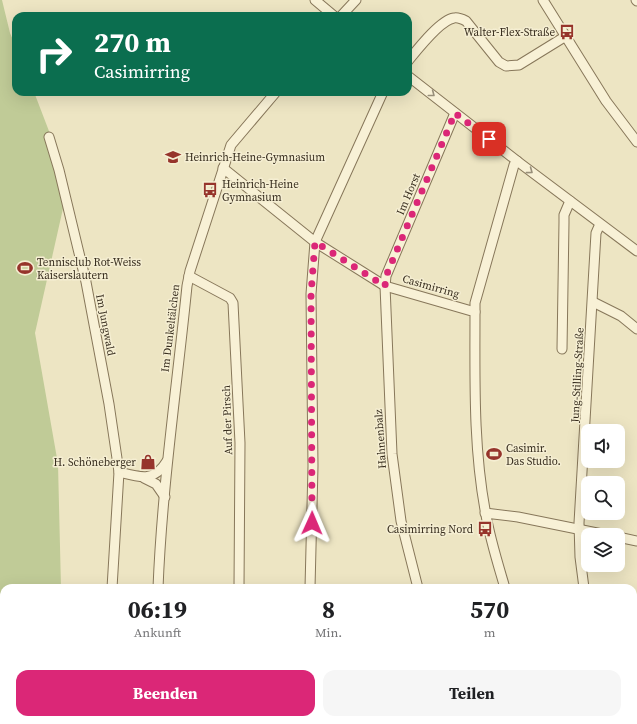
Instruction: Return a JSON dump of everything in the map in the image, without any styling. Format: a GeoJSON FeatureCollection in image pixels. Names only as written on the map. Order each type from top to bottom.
{"type":"FeatureCollection","features":[{"type":"Feature","properties":{"kind":"street"},"geometry":{"type":"LineString","coordinates":[[315,0],[329,12]]}},
{"type":"Feature","properties":{"kind":"street"},"geometry":{"type":"LineString","coordinates":[[345,12],[356,0]]}},
{"type":"Feature","properties":{"kind":"street"},"geometry":{"type":"LineString","coordinates":[[544,0],[606,101],[637,142]]}},
{"type":"Feature","properties":{"kind":"street"},"geometry":{"type":"LineString","coordinates":[[412,56],[431,33],[452,18],[461,18],[466,21],[499,62],[506,66],[519,65],[566,36]]}},
{"type":"Feature","properties":{"kind":"street"},"geometry":{"type":"LineString","coordinates":[[412,79],[517,161],[637,251]]}},
{"type":"Feature","properties":{"kind":"street","name":"Im Dunkeltälchen"},"geometry":{"type":"LineString","coordinates":[[158,584],[168,460],[189,276],[231,145],[273,96]]}},
{"type":"Feature","properties":{"kind":"street"},"geometry":{"type":"LineString","coordinates":[[310,584],[313,466],[311,294],[315,242],[381,96]]}},
{"type":"Feature","properties":{"kind":"street","name":"Im Horst"},"geometry":{"type":"LineString","coordinates":[[385,286],[386,276],[455,113]]}},
{"type":"Feature","properties":{"kind":"street","name":"Im Jungwald"},"geometry":{"type":"LineString","coordinates":[[49,137],[86,282],[119,472],[112,584]]}},
{"type":"Feature","properties":{"kind":"street"},"geometry":{"type":"LineString","coordinates":[[504,584],[485,513],[477,438],[475,312],[477,295],[514,165],[517,161]]}},
{"type":"Feature","properties":{"kind":"street","name":"Casimirring"},"geometry":{"type":"LineString","coordinates":[[223,168],[315,242],[385,286],[475,312]]}},
{"type":"Feature","properties":{"kind":"street"},"geometry":{"type":"LineString","coordinates":[[562,349],[564,214],[570,201]]}},
{"type":"Feature","properties":{"kind":"street","name":"Jung-Stilling-Straße"},"geometry":{"type":"LineString","coordinates":[[583,584],[580,557],[579,529],[596,233],[600,224]]}},
{"type":"Feature","properties":{"kind":"street","name":"Auf der Pirsch"},"geometry":{"type":"LineString","coordinates":[[189,276],[230,298],[233,303],[240,443],[239,584]]}},
{"type":"Feature","properties":{"kind":"street","name":"Hahnenbalz"},"geometry":{"type":"LineString","coordinates":[[385,286],[392,454],[401,521],[417,584]]}},
{"type":"Feature","properties":{"kind":"street"},"geometry":{"type":"LineString","coordinates":[[593,302],[621,316],[637,329]]}},
{"type":"Feature","properties":{"kind":"street"},"geometry":{"type":"LineString","coordinates":[[144,478],[158,472],[168,460]]}},
{"type":"Feature","properties":{"kind":"street"},"geometry":{"type":"LineString","coordinates":[[119,472],[144,478],[156,484],[165,497]]}},
{"type":"Feature","properties":{"kind":"street"},"geometry":{"type":"LineString","coordinates":[[485,513],[512,516],[579,529]]}},
{"type":"Feature","properties":{"kind":"street"},"geometry":{"type":"LineString","coordinates":[[625,538],[637,541]]}},
{"type":"Feature","properties":{"kind":"green space"},"geometry":{"type":"Polygon","coordinates":[[[0,0],[2,0],[12,38],[12,96],[36,96],[57,152],[64,204],[35,333],[58,464],[61,584],[0,584],[0,0]]]}},
{"type":"Feature","properties":{"kind":"place","name":"Walter-Flex-Straße"},"geometry":{"type":"Point","coordinates":[567,32]}},
{"type":"Feature","properties":{"kind":"place","name":"Heinrich-Heine-Gymnasium"},"geometry":{"type":"Point","coordinates":[173,157]}},
{"type":"Feature","properties":{"kind":"place","name":"Heinrich-Heine Gymnasium"},"geometry":{"type":"Point","coordinates":[210,190]}},
{"type":"Feature","properties":{"kind":"place","name":"Tennisclub Rot-Weiss Kaiserslautern"},"geometry":{"type":"Point","coordinates":[25,268]}},
{"type":"Feature","properties":{"kind":"place","name":"Casimir. Das Studio."},"geometry":{"type":"Point","coordinates":[494,454]}},
{"type":"Feature","properties":{"kind":"place","name":"H. Schöneberger"},"geometry":{"type":"Point","coordinates":[148,462]}},
{"type":"Feature","properties":{"kind":"place","name":"Casimirring Nord"},"geometry":{"type":"Point","coordinates":[485,529]}},
{"type":"Feature","properties":{"kind":"route"},"geometry":{"type":"LineString","coordinates":[[312,523],[313,419],[311,294],[315,242],[385,286],[386,276],[455,113],[489,139]]}}]}
